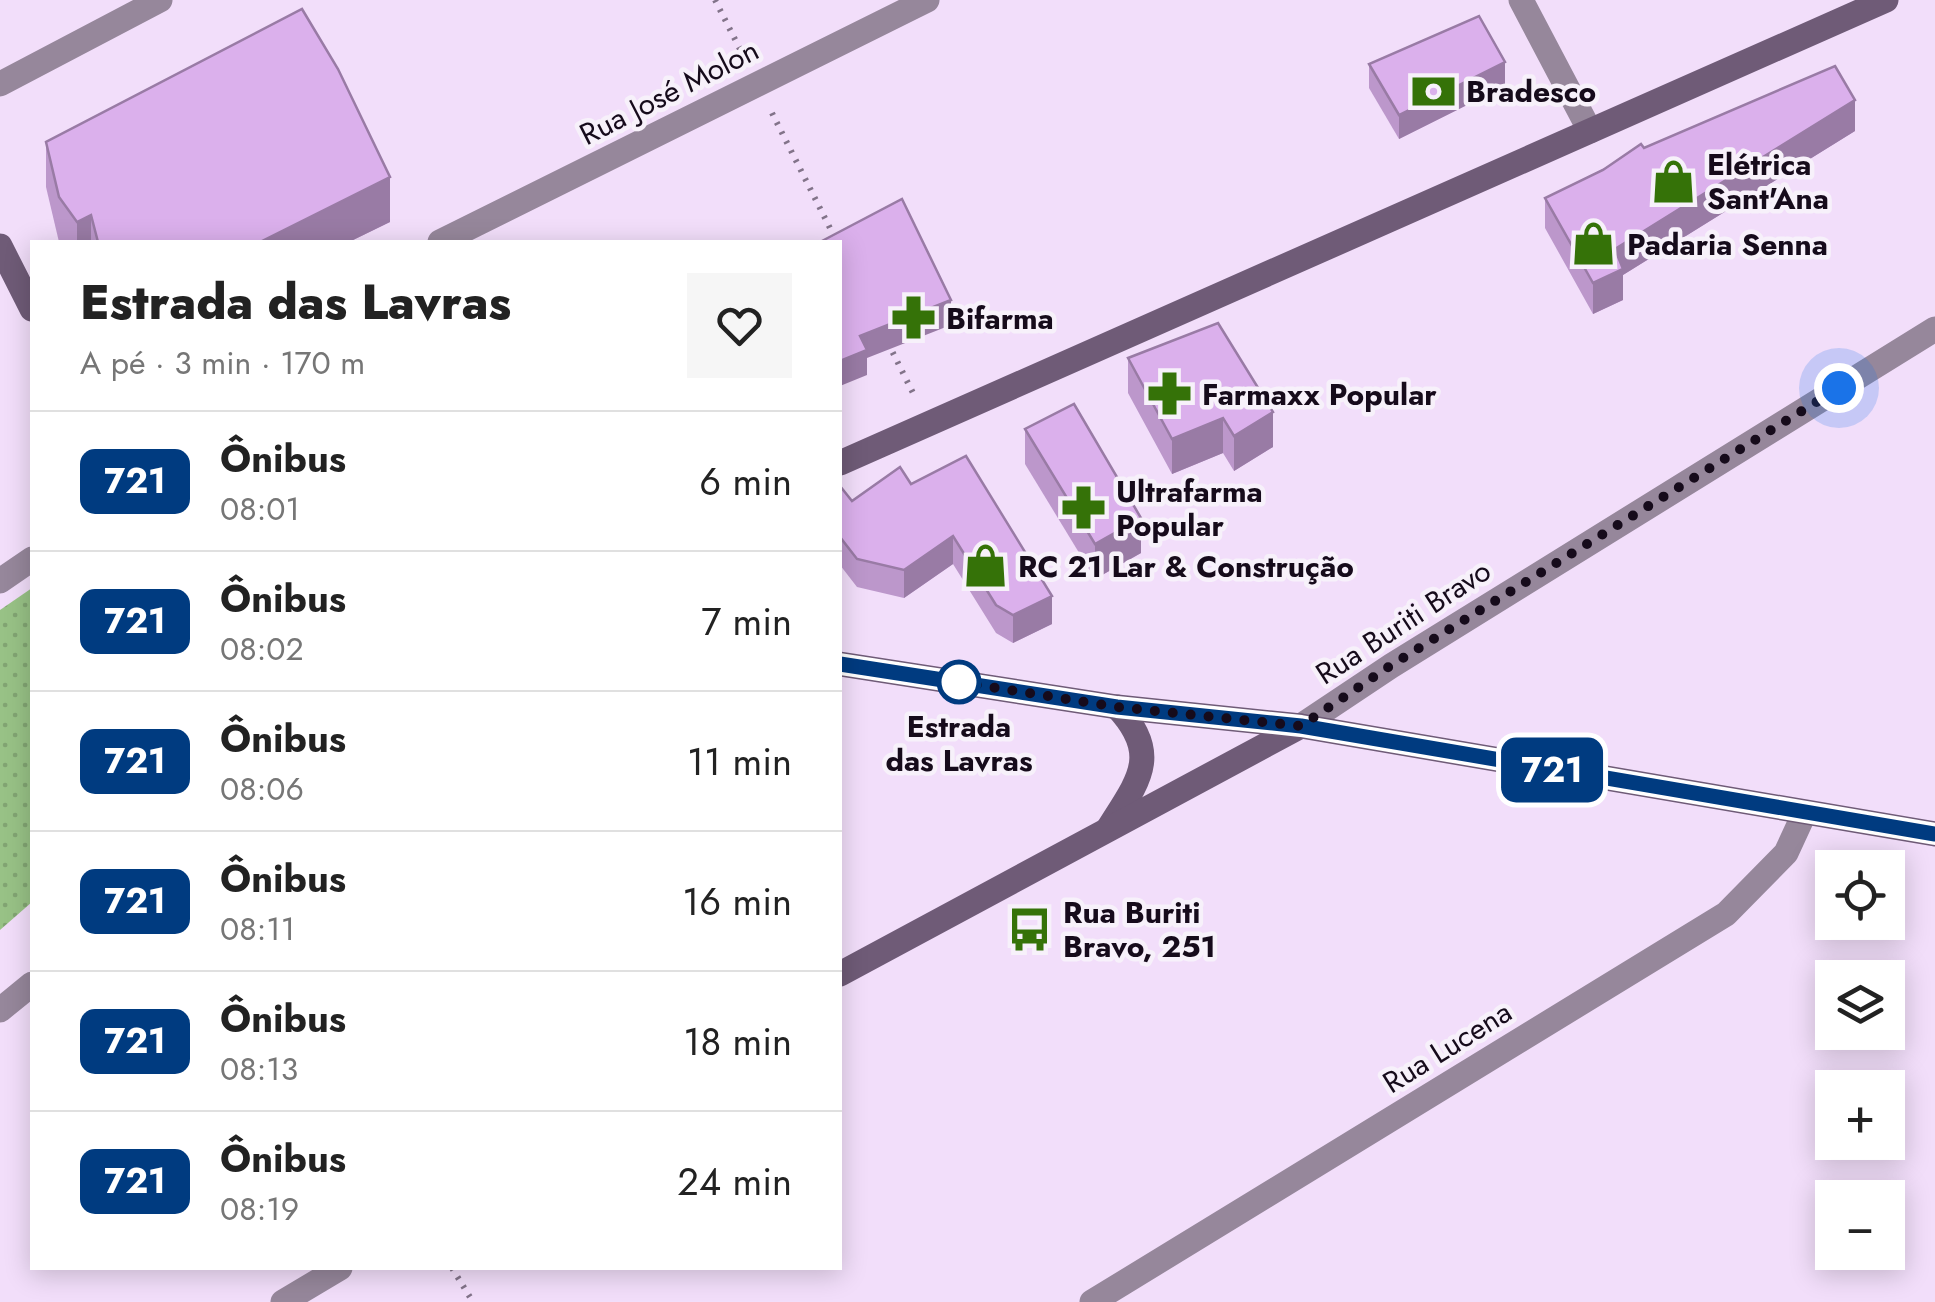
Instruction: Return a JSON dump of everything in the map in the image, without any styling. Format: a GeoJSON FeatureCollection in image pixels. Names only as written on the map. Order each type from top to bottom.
{"type":"FeatureCollection","features":[{"type":"Feature","properties":{"kind":"main road"},"geometry":{"type":"LineString","coordinates":[[842,462],[1886,0]]}},
{"type":"Feature","properties":{"kind":"main road"},"geometry":{"type":"LineString","coordinates":[[0,246],[30,305]]}},
{"type":"Feature","properties":{"kind":"main road"},"geometry":{"type":"LineString","coordinates":[[842,664],[1117,707],[1301,726],[1935,834]]}},
{"type":"Feature","properties":{"kind":"main road"},"geometry":{"type":"LineString","coordinates":[[1108,829],[1144,763],[1143,744],[1135,726],[1117,707]]}},
{"type":"Feature","properties":{"kind":"main road","name":"Rua Buriti Bravo"},"geometry":{"type":"LineString","coordinates":[[842,973],[1301,726]]}},
{"type":"Feature","properties":{"kind":"street"},"geometry":{"type":"LineString","coordinates":[[0,84],[160,0]]}},
{"type":"Feature","properties":{"kind":"street","name":"Rua José Molon"},"geometry":{"type":"LineString","coordinates":[[444,240],[927,0]]}},
{"type":"Feature","properties":{"kind":"street"},"geometry":{"type":"LineString","coordinates":[[1522,0],[1590,132]]}},
{"type":"Feature","properties":{"kind":"street","name":"Rua Buriti Bravo"},"geometry":{"type":"LineString","coordinates":[[1301,726],[1390,666],[1935,329]]}},
{"type":"Feature","properties":{"kind":"street"},"geometry":{"type":"LineString","coordinates":[[0,581],[30,560]]}},
{"type":"Feature","properties":{"kind":"street","name":"Rua Lucena"},"geometry":{"type":"LineString","coordinates":[[1092,1302],[1726,914],[1786,853],[1804,814]]}},
{"type":"Feature","properties":{"kind":"street"},"geometry":{"type":"LineString","coordinates":[[0,1010],[30,986]]}},
{"type":"Feature","properties":{"kind":"street"},"geometry":{"type":"LineString","coordinates":[[282,1302],[337,1270]]}},
{"type":"Feature","properties":{"kind":"path"},"geometry":{"type":"LineString","coordinates":[[715,0],[836,240]]}},
{"type":"Feature","properties":{"kind":"path"},"geometry":{"type":"LineString","coordinates":[[884,335],[928,422]]}},
{"type":"Feature","properties":{"kind":"path"},"geometry":{"type":"LineString","coordinates":[[453,1270],[473,1302]]}},
{"type":"Feature","properties":{"kind":"green space"},"geometry":{"type":"Polygon","coordinates":[[[30,589],[30,904],[0,930],[0,610],[30,589]]]}},
{"type":"Feature","properties":{"kind":"building"},"geometry":{"type":"Polygon","coordinates":[[[302,9],[338,69],[390,177],[264,240],[97,240],[91,215],[77,222],[59,197],[46,142],[302,9]]]}},
{"type":"Feature","properties":{"kind":"building"},"geometry":{"type":"Polygon","coordinates":[[[1479,16],[1505,62],[1399,115],[1369,64],[1479,16]]]}},
{"type":"Feature","properties":{"kind":"building"},"geometry":{"type":"Polygon","coordinates":[[[1835,66],[1855,100],[1615,249],[1623,269],[1593,283],[1545,198],[1603,170],[1641,144],[1644,148],[1835,66]]]}},
{"type":"Feature","properties":{"kind":"building"},"geometry":{"type":"Polygon","coordinates":[[[902,199],[951,300],[860,336],[867,350],[842,360],[842,240],[824,240],[902,199]]]}},
{"type":"Feature","properties":{"kind":"building"},"geometry":{"type":"Polygon","coordinates":[[[1218,323],[1273,412],[1234,436],[1223,418],[1172,439],[1128,358],[1218,323]]]}},
{"type":"Feature","properties":{"kind":"building"},"geometry":{"type":"Polygon","coordinates":[[[1074,404],[1141,518],[1095,544],[1025,429],[1074,404]]]}},
{"type":"Feature","properties":{"kind":"building"},"geometry":{"type":"Polygon","coordinates":[[[966,456],[1052,596],[1013,615],[996,605],[953,536],[904,570],[857,559],[842,540],[842,488],[852,501],[900,467],[911,484],[966,456]]]}},
{"type":"Feature","properties":{"kind":"bus line","name":"721"},"geometry":{"type":"LineString","coordinates":[[842,664],[1117,707],[1301,726],[1935,834]]}},
{"type":"Feature","properties":{"kind":"place","name":"Bradesco"},"geometry":{"type":"Point","coordinates":[1433,91]}},
{"type":"Feature","properties":{"kind":"place","name":"Elétrica Sant'Ana"},"geometry":{"type":"Point","coordinates":[1674,181]}},
{"type":"Feature","properties":{"kind":"place","name":"Padaria Senna"},"geometry":{"type":"Point","coordinates":[1594,244]}},
{"type":"Feature","properties":{"kind":"place","name":"Bifarma"},"geometry":{"type":"Point","coordinates":[913,318]}},
{"type":"Feature","properties":{"kind":"place","name":"Farmaxx Popular"},"geometry":{"type":"Point","coordinates":[1169,394]}},
{"type":"Feature","properties":{"kind":"place","name":"Ultrafarma Popular"},"geometry":{"type":"Point","coordinates":[1083,508]}},
{"type":"Feature","properties":{"kind":"place","name":"RC 21 Lar & Construção"},"geometry":{"type":"Point","coordinates":[985,566]}},
{"type":"Feature","properties":{"kind":"place","name":"Estrada das Lavras"},"geometry":{"type":"Point","coordinates":[959,682]}},
{"type":"Feature","properties":{"kind":"place","name":"Rua Buriti Bravo, 251"},"geometry":{"type":"Point","coordinates":[1030,929]}},
{"type":"Feature","properties":{"kind":"route"},"geometry":{"type":"LineString","coordinates":[[959,682],[1117,707],[1301,726],[1390,666],[1839,388]]}}]}
